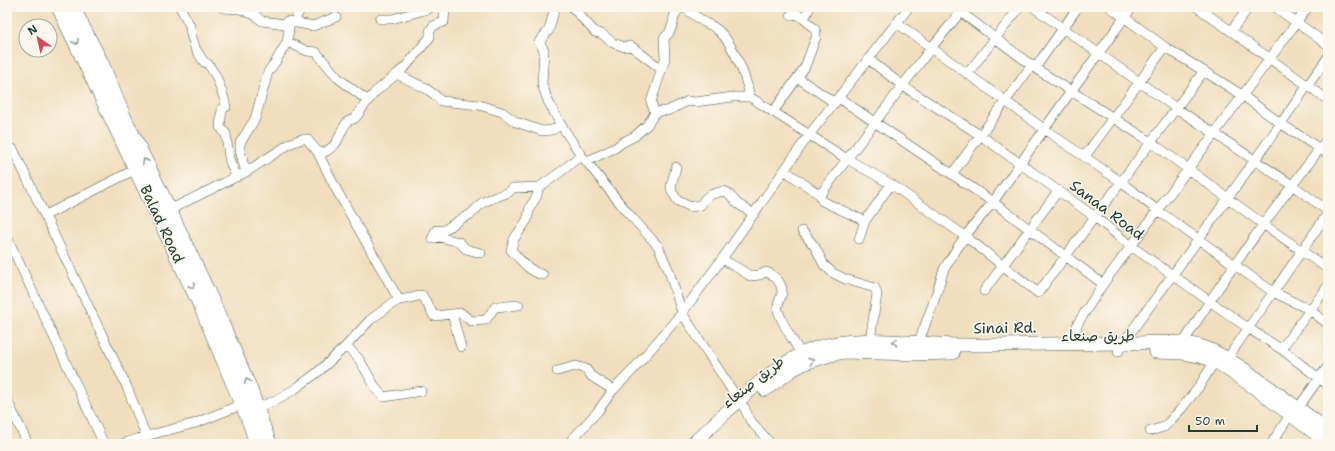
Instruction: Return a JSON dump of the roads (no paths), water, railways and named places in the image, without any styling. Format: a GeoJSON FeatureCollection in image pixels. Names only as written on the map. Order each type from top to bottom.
{"type":"FeatureCollection","features":[{"type":"Feature","properties":{"kind":"highway","name":"Balad Road"},"geometry":{"type":"LineString","coordinates":[[59,7],[202,308],[269,444]]}},
{"type":"Feature","properties":{"kind":"highway","name":"Balad Road"},"geometry":{"type":"LineString","coordinates":[[72,7],[101,63],[123,116],[169,210],[250,387],[251,425],[257,444]]}},
{"type":"Feature","properties":{"kind":"main road","name":"Sinai Rd."},"geometry":{"type":"LineString","coordinates":[[692,444],[742,404],[776,370],[801,354],[816,348],[834,344],[870,340],[918,344],[1072,344],[1121,348],[1183,343],[1206,348],[1221,360]]}},
{"type":"Feature","properties":{"kind":"main road","name":"طريق صنعاء"},"geometry":{"type":"LineString","coordinates":[[704,444],[742,404],[792,370],[815,359],[844,352],[914,354],[1121,348],[1183,353],[1221,360],[1252,386],[1294,411],[1328,443]]}},
{"type":"Feature","properties":{"kind":"main road"},"geometry":{"type":"LineString","coordinates":[[1294,411],[1328,430]]}},
{"type":"Feature","properties":{"kind":"street"},"geometry":{"type":"LineString","coordinates":[[180,7],[190,26],[195,48],[204,62],[208,64],[212,70],[222,90],[226,107],[222,109],[220,127],[226,134],[229,158],[237,177]]}},
{"type":"Feature","properties":{"kind":"street"},"geometry":{"type":"LineString","coordinates":[[222,7],[240,9],[255,15],[262,21],[286,24]]}},
{"type":"Feature","properties":{"kind":"street"},"geometry":{"type":"LineString","coordinates":[[296,23],[296,17],[302,7]]}},
{"type":"Feature","properties":{"kind":"street"},"geometry":{"type":"LineString","coordinates":[[380,19],[392,19],[431,7]]}},
{"type":"Feature","properties":{"kind":"street"},"geometry":{"type":"LineString","coordinates":[[317,151],[323,153],[335,146],[349,120],[356,117],[362,107],[375,92],[398,74],[430,37],[430,31],[433,26],[444,22],[445,7]]}},
{"type":"Feature","properties":{"kind":"street"},"geometry":{"type":"LineString","coordinates":[[555,7],[549,30],[540,42],[544,50],[542,84],[548,101],[561,125],[584,158],[627,212],[658,246],[669,271],[682,313],[742,404],[750,420],[771,444]]}},
{"type":"Feature","properties":{"kind":"street"},"geometry":{"type":"LineString","coordinates":[[572,7],[595,32],[602,34],[613,43],[625,47],[630,46],[661,69]]}},
{"type":"Feature","properties":{"kind":"street"},"geometry":{"type":"LineString","coordinates":[[655,114],[651,102],[665,59],[664,38],[669,33],[673,24],[674,16],[680,7]]}},
{"type":"Feature","properties":{"kind":"street"},"geometry":{"type":"LineString","coordinates":[[683,7],[716,28],[723,36],[742,69],[747,81],[750,97]]}},
{"type":"Feature","properties":{"kind":"street"},"geometry":{"type":"LineString","coordinates":[[804,19],[810,7]]}},
{"type":"Feature","properties":{"kind":"street"},"geometry":{"type":"LineString","coordinates":[[568,444],[598,411],[613,390],[632,372],[682,313],[809,135],[909,7]]}},
{"type":"Feature","properties":{"kind":"street"},"geometry":{"type":"LineString","coordinates":[[967,74],[1020,7]]}},
{"type":"Feature","properties":{"kind":"street"},"geometry":{"type":"LineString","coordinates":[[1032,7],[1176,108],[1292,185],[1328,212],[1248,328],[1169,422],[1164,427],[1150,431]]}},
{"type":"Feature","properties":{"kind":"street"},"geometry":{"type":"LineString","coordinates":[[952,174],[1078,7]]}},
{"type":"Feature","properties":{"kind":"street"},"geometry":{"type":"LineString","coordinates":[[1110,7],[1165,47],[1242,95],[1280,123],[1328,154]]}},
{"type":"Feature","properties":{"kind":"street"},"geometry":{"type":"LineString","coordinates":[[918,344],[944,269],[965,236],[993,202],[1132,7]]}},
{"type":"Feature","properties":{"kind":"street"},"geometry":{"type":"LineString","coordinates":[[1197,7],[1328,100]]}},
{"type":"Feature","properties":{"kind":"street"},"geometry":{"type":"LineString","coordinates":[[1231,31],[1249,7]]}},
{"type":"Feature","properties":{"kind":"street"},"geometry":{"type":"LineString","coordinates":[[1275,7],[1328,45]]}},
{"type":"Feature","properties":{"kind":"street"},"geometry":{"type":"LineString","coordinates":[[1072,344],[1078,323],[1103,284],[1308,7]]}},
{"type":"Feature","properties":{"kind":"street"},"geometry":{"type":"LineString","coordinates":[[820,195],[960,9],[995,38],[1034,66],[1151,142],[1263,224],[1328,268]]}},
{"type":"Feature","properties":{"kind":"street"},"geometry":{"type":"LineString","coordinates":[[773,112],[805,67],[816,37],[815,29],[797,14],[791,14]]}},
{"type":"Feature","properties":{"kind":"street"},"geometry":{"type":"LineString","coordinates":[[286,24],[287,20],[313,26],[336,17]]}},
{"type":"Feature","properties":{"kind":"street"},"geometry":{"type":"LineString","coordinates":[[897,23],[1044,129],[1085,156],[1198,240],[1272,292],[1310,310],[1328,324]]}},
{"type":"Feature","properties":{"kind":"street"},"geometry":{"type":"LineString","coordinates":[[246,172],[242,162],[240,143],[255,119],[268,72],[287,42],[289,29],[286,24]]}},
{"type":"Feature","properties":{"kind":"street"},"geometry":{"type":"LineString","coordinates":[[287,42],[307,51],[316,52],[338,78],[368,101]]}},
{"type":"Feature","properties":{"kind":"street"},"geometry":{"type":"LineString","coordinates":[[1085,156],[1165,47]]}},
{"type":"Feature","properties":{"kind":"street"},"geometry":{"type":"LineString","coordinates":[[1121,348],[1328,57]]}},
{"type":"Feature","properties":{"kind":"street","name":"Sanaa Road"},"geometry":{"type":"LineString","coordinates":[[868,59],[903,86],[980,135],[1095,217],[1172,276],[1281,350],[1328,385]]}},
{"type":"Feature","properties":{"kind":"street"},"geometry":{"type":"LineString","coordinates":[[481,253],[466,249],[459,242],[447,238],[439,237],[432,239],[436,230],[443,231],[471,214],[483,202],[509,192],[513,188],[539,187],[584,158],[616,148],[635,136],[648,125],[655,114],[660,111],[667,111],[688,101],[695,102],[733,97],[750,97],[847,159],[891,184],[965,236],[1038,293],[1204,71]]}},
{"type":"Feature","properties":{"kind":"street"},"geometry":{"type":"LineString","coordinates":[[398,74],[421,85],[441,101],[492,109],[502,112],[516,122],[542,131],[552,130],[561,125]]}},
{"type":"Feature","properties":{"kind":"street"},"geometry":{"type":"LineString","coordinates":[[798,78],[875,123],[952,174],[993,202],[1103,284]]}},
{"type":"Feature","properties":{"kind":"street"},"geometry":{"type":"LineString","coordinates":[[1183,343],[1209,301],[1263,224],[1328,138]]}},
{"type":"Feature","properties":{"kind":"street"},"geometry":{"type":"LineString","coordinates":[[169,210],[237,177],[291,143],[302,139],[307,139],[317,151],[336,189],[399,300]]}},
{"type":"Feature","properties":{"kind":"street"},"geometry":{"type":"LineString","coordinates":[[13,149],[127,387],[146,436]]}},
{"type":"Feature","properties":{"kind":"street"},"geometry":{"type":"LineString","coordinates":[[676,167],[671,186],[672,192],[678,201],[691,207],[701,205],[703,199],[712,194],[724,191],[728,193],[738,204],[754,214]]}},
{"type":"Feature","properties":{"kind":"street"},"geometry":{"type":"LineString","coordinates":[[46,216],[136,169]]}},
{"type":"Feature","properties":{"kind":"street"},"geometry":{"type":"LineString","coordinates":[[784,170],[820,195],[822,201],[865,221]]}},
{"type":"Feature","properties":{"kind":"street"},"geometry":{"type":"LineString","coordinates":[[859,239],[865,221],[891,184]]}},
{"type":"Feature","properties":{"kind":"street"},"geometry":{"type":"LineString","coordinates":[[539,187],[537,196],[530,207],[527,220],[514,239],[511,250],[526,267],[535,273],[543,275]]}},
{"type":"Feature","properties":{"kind":"street"},"geometry":{"type":"LineString","coordinates":[[984,291],[1031,230],[1058,191]]}},
{"type":"Feature","properties":{"kind":"street"},"geometry":{"type":"LineString","coordinates":[[802,231],[815,247],[824,265],[833,273],[845,279],[875,288],[877,294],[870,340]]}},
{"type":"Feature","properties":{"kind":"street"},"geometry":{"type":"LineString","coordinates":[[7,237],[104,444]]}},
{"type":"Feature","properties":{"kind":"street"},"geometry":{"type":"LineString","coordinates":[[722,259],[750,276],[760,275],[766,272],[775,278],[782,289],[778,312],[801,354]]}},
{"type":"Feature","properties":{"kind":"street"},"geometry":{"type":"LineString","coordinates":[[1281,350],[1328,286]]}},
{"type":"Feature","properties":{"kind":"street"},"geometry":{"type":"LineString","coordinates":[[122,444],[250,406],[274,401],[295,389],[318,372],[346,346],[370,320],[399,300],[422,296],[434,316],[461,313],[471,321],[486,320],[495,307],[519,305]]}},
{"type":"Feature","properties":{"kind":"street"},"geometry":{"type":"LineString","coordinates":[[452,314],[461,347]]}},
{"type":"Feature","properties":{"kind":"street"},"geometry":{"type":"LineString","coordinates":[[346,346],[359,359],[377,390],[384,397],[421,391]]}},
{"type":"Feature","properties":{"kind":"street"},"geometry":{"type":"LineString","coordinates":[[557,371],[576,366],[586,369],[591,376],[613,390]]}},
{"type":"Feature","properties":{"kind":"street"},"geometry":{"type":"LineString","coordinates":[[1271,444],[1328,366]]}},
{"type":"Feature","properties":{"kind":"street"},"geometry":{"type":"LineString","coordinates":[[7,400],[28,444]]}}]}
